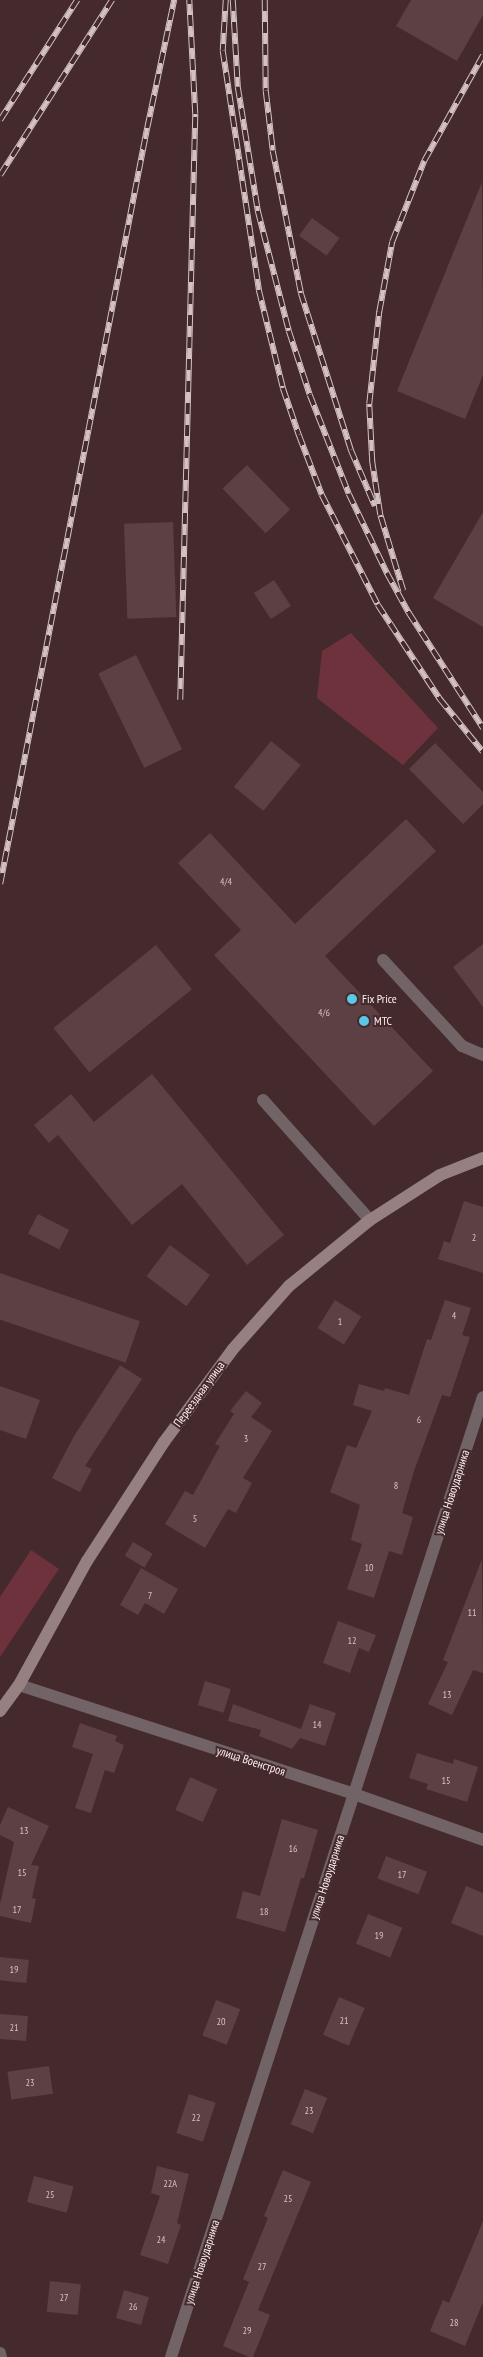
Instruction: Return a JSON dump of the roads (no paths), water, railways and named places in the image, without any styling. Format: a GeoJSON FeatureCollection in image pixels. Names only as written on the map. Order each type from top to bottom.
{"type":"FeatureCollection","features":[{"type":"Feature","properties":{"kind":"street"},"geometry":{"type":"LineString","coordinates":[[383,960],[462,1046],[483,1055]]}},
{"type":"Feature","properties":{"kind":"street"},"geometry":{"type":"LineString","coordinates":[[263,1100],[370,1220]]}},
{"type":"Feature","properties":{"kind":"street","name":"Переездная улица"},"geometry":{"type":"LineString","coordinates":[[0,1711],[19,1685],[87,1560],[164,1442],[232,1349],[289,1286],[370,1220],[440,1175],[483,1158]]}},
{"type":"Feature","properties":{"kind":"street","name":"улица Новоударника"},"geometry":{"type":"LineString","coordinates":[[171,2357],[483,1396]]}},
{"type":"Feature","properties":{"kind":"street","name":"улица Военстроя"},"geometry":{"type":"LineString","coordinates":[[19,1685],[354,1794],[483,1840]]}},
{"type":"Feature","properties":{"kind":"street"},"geometry":{"type":"LineString","coordinates":[[0,2353],[1,2357]]}},
{"type":"Feature","properties":{"kind":"railway"},"geometry":{"type":"LineString","coordinates":[[0,120],[77,0]]}},
{"type":"Feature","properties":{"kind":"railway"},"geometry":{"type":"LineString","coordinates":[[0,175],[112,0]]}},
{"type":"Feature","properties":{"kind":"railway"},"geometry":{"type":"LineString","coordinates":[[0,884],[147,128],[174,0]]}},
{"type":"Feature","properties":{"kind":"railway"},"geometry":{"type":"LineString","coordinates":[[180,700],[195,114],[189,0]]}},
{"type":"Feature","properties":{"kind":"railway"},"geometry":{"type":"LineString","coordinates":[[226,0],[223,51],[259,290],[283,388],[299,435],[322,495],[378,605],[440,699],[483,752]]}},
{"type":"Feature","properties":{"kind":"railway"},"geometry":{"type":"LineString","coordinates":[[233,0],[238,87],[258,211],[289,331],[310,395],[349,494],[387,573],[409,613],[483,728]]}},
{"type":"Feature","properties":{"kind":"railway"},"geometry":{"type":"LineString","coordinates":[[265,0],[266,91],[273,151],[301,293],[351,450],[375,506]]}},
{"type":"Feature","properties":{"kind":"railway"},"geometry":{"type":"LineString","coordinates":[[403,591],[380,515],[372,462],[369,404],[379,312],[392,242],[424,161],[483,55]]}},
{"type":"Feature","properties":{"kind":"place","name":"Fix Price"},"geometry":{"type":"Point","coordinates":[352,999]}},
{"type":"Feature","properties":{"kind":"place","name":"МТС"},"geometry":{"type":"Point","coordinates":[364,1021]}}]}
